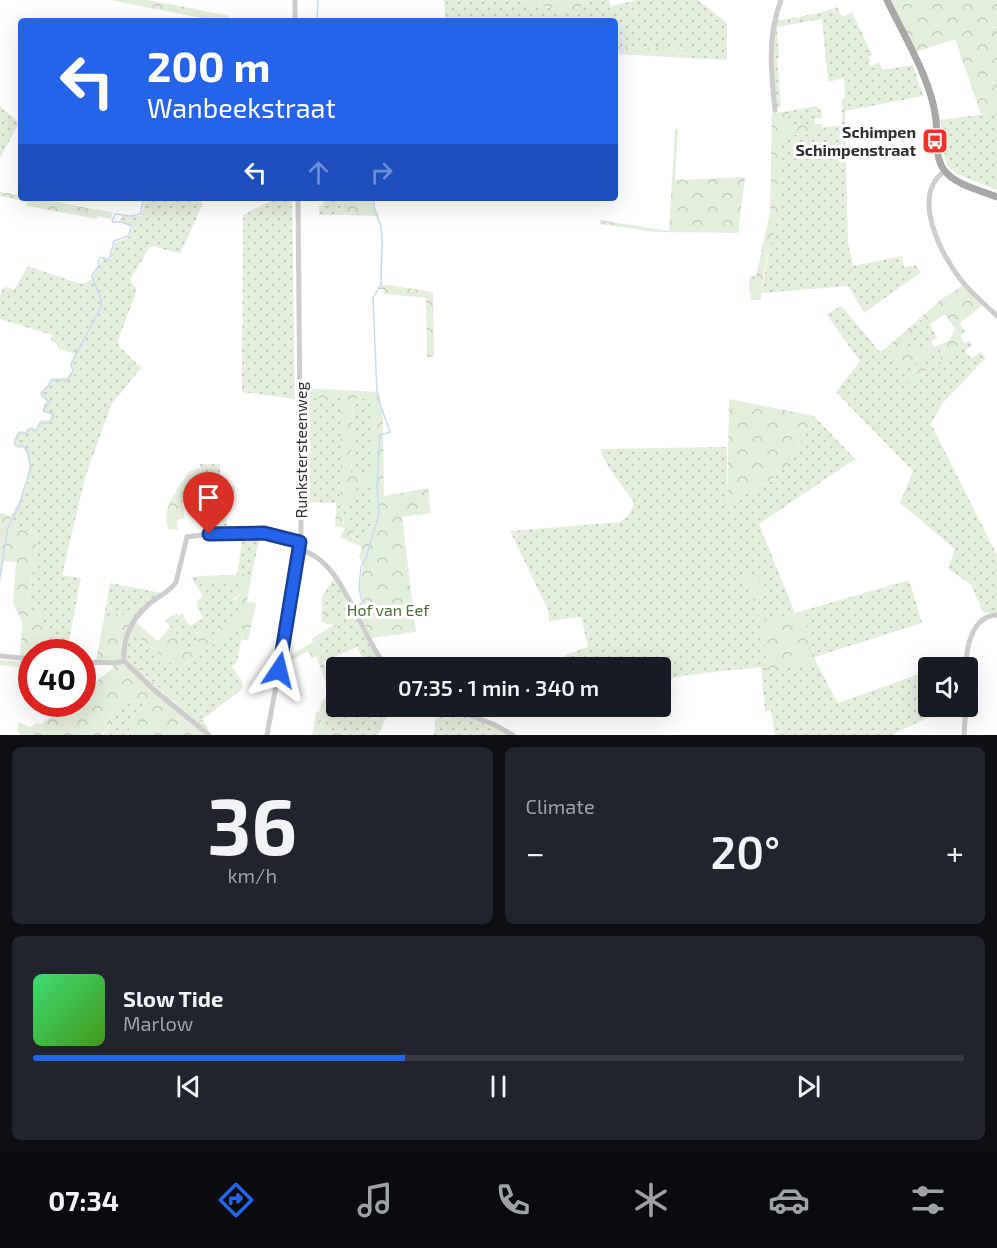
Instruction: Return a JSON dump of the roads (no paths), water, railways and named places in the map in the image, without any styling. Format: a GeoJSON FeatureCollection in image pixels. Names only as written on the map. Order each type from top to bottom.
{"type":"FeatureCollection","features":[{"type":"Feature","properties":{"kind":"main road"},"geometry":{"type":"LineString","coordinates":[[887,0],[931,97],[936,118],[939,160],[945,171],[953,179],[997,196]]}},
{"type":"Feature","properties":{"kind":"street"},"geometry":{"type":"LineString","coordinates":[[295,0],[295,18]]}},
{"type":"Feature","properties":{"kind":"street"},"geometry":{"type":"LineString","coordinates":[[775,110],[771,38],[773,21],[781,0]]}},
{"type":"Feature","properties":{"kind":"street"},"geometry":{"type":"LineString","coordinates":[[945,171],[935,180],[928,201],[938,240],[944,255],[961,280],[997,316]]}},
{"type":"Feature","properties":{"kind":"street","name":"Runkstersteenweg"},"geometry":{"type":"LineString","coordinates":[[267,735],[300,542],[302,494],[298,201]]}},
{"type":"Feature","properties":{"kind":"street"},"geometry":{"type":"LineString","coordinates":[[208,735],[154,690],[124,661],[124,641],[135,620],[146,606],[172,589],[176,582],[187,537],[209,534],[264,533],[300,542]]}},
{"type":"Feature","properties":{"kind":"street"},"geometry":{"type":"LineString","coordinates":[[299,550],[315,555],[330,567],[379,657]]}},
{"type":"Feature","properties":{"kind":"street"},"geometry":{"type":"LineString","coordinates":[[967,657],[968,646],[980,620],[986,616],[997,615]]}},
{"type":"Feature","properties":{"kind":"street"},"geometry":{"type":"LineString","coordinates":[[0,656],[18,658]]}},
{"type":"Feature","properties":{"kind":"street"},"geometry":{"type":"LineString","coordinates":[[96,662],[124,661]]}},
{"type":"Feature","properties":{"kind":"street"},"geometry":{"type":"LineString","coordinates":[[474,717],[513,735]]}},
{"type":"Feature","properties":{"kind":"street"},"geometry":{"type":"LineString","coordinates":[[964,735],[965,717]]}},
{"type":"Feature","properties":{"kind":"waterway"},"geometry":{"type":"LineString","coordinates":[[317,18],[318,0]]}},
{"type":"Feature","properties":{"kind":"waterway"},"geometry":{"type":"LineString","coordinates":[[0,576],[8,528],[18,508],[31,467],[28,452],[23,445],[18,447],[15,445],[15,440],[20,432],[26,433],[30,428],[36,431],[40,423],[49,423],[53,417],[52,413],[43,410],[50,402],[42,396],[41,392],[48,387],[51,380],[67,380],[73,371],[71,364],[102,305],[92,275],[98,267],[99,259],[101,257],[109,260],[114,241],[128,236],[132,226],[112,221],[115,214],[131,216],[140,214],[143,201]]}},
{"type":"Feature","properties":{"kind":"waterway"},"geometry":{"type":"LineString","coordinates":[[374,201],[382,239],[381,284],[373,298],[377,392]]}},
{"type":"Feature","properties":{"kind":"waterway"},"geometry":{"type":"LineString","coordinates":[[357,608],[362,602],[359,588],[361,567],[366,558],[379,514],[377,486],[380,435],[390,432],[377,395]]}},
{"type":"Feature","properties":{"kind":"place","name":"Schimpen Schimpenstraat"},"geometry":{"type":"Point","coordinates":[935,141]}},
{"type":"Feature","properties":{"kind":"park label","name":"Hof van Eef"},"geometry":{"type":"Point","coordinates":[388,610]}}]}
